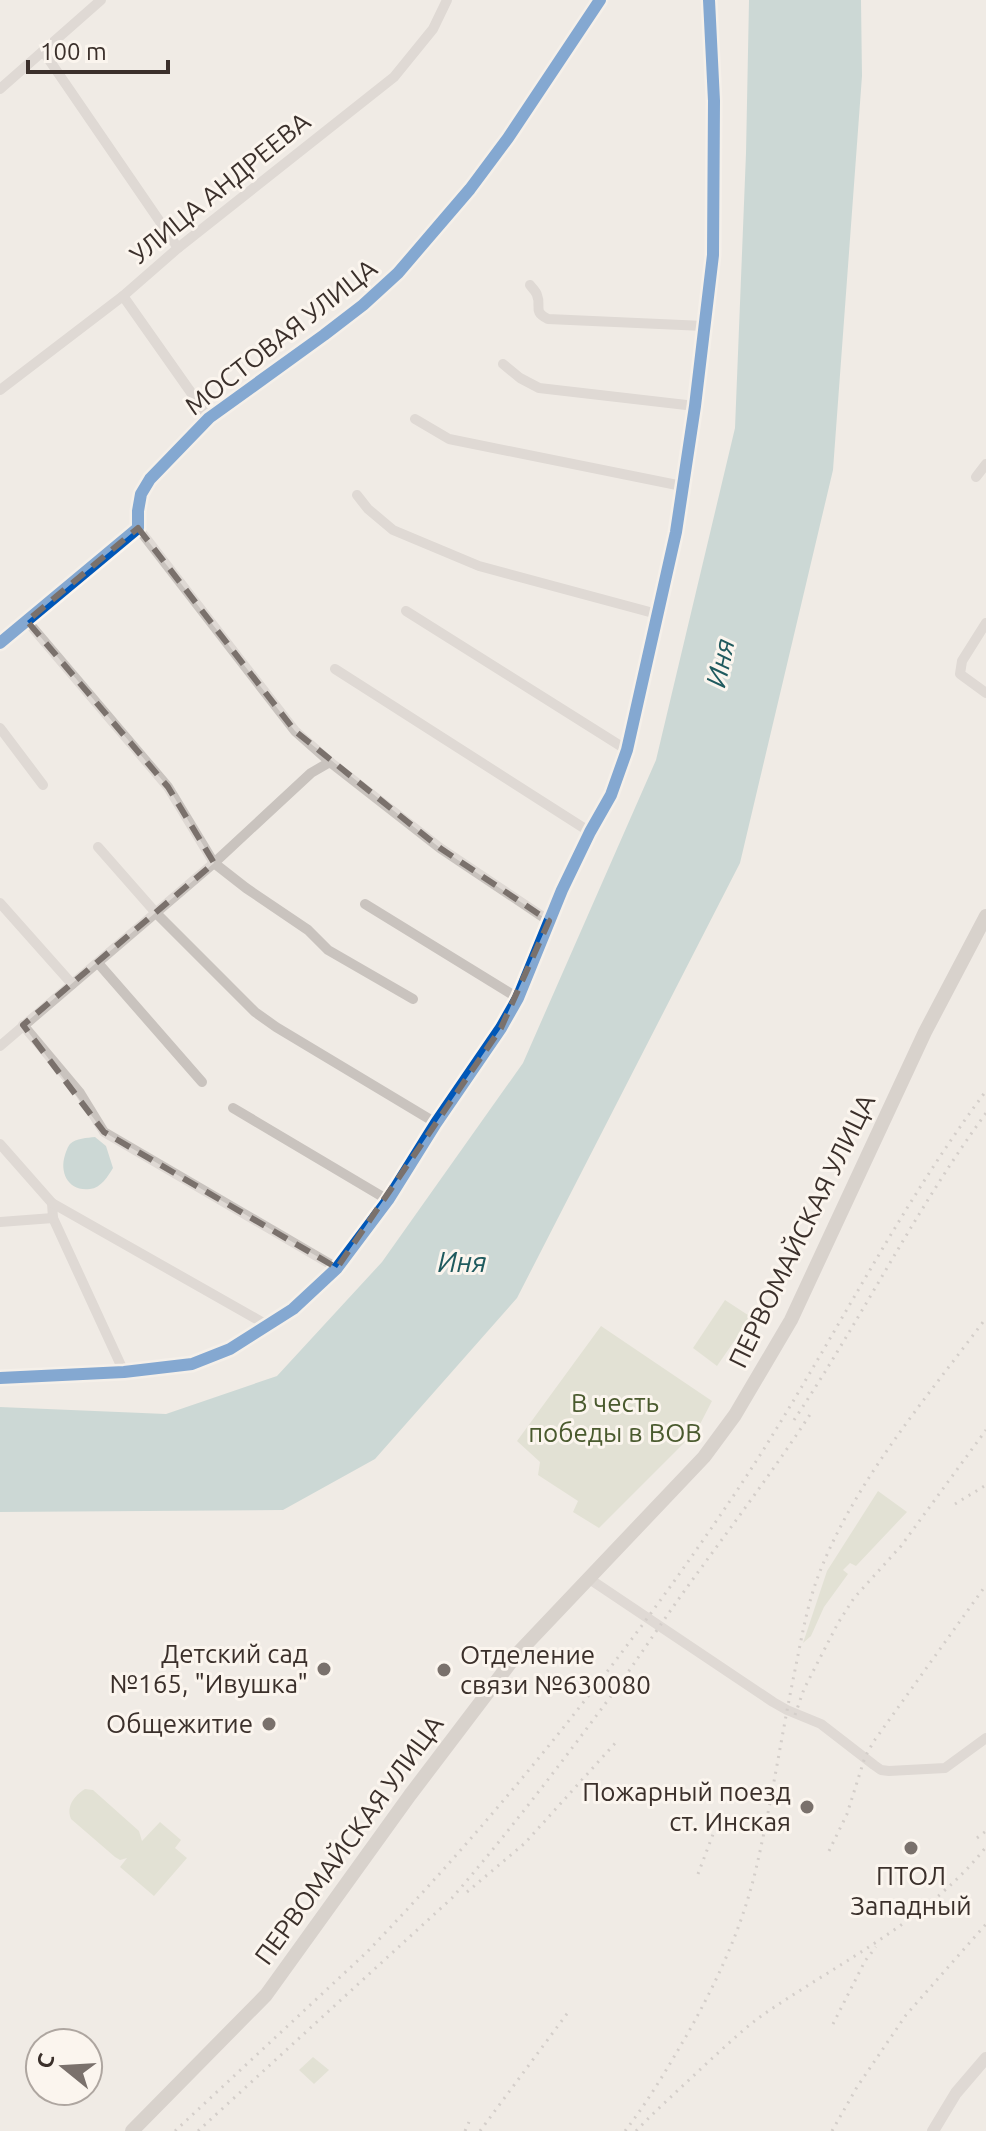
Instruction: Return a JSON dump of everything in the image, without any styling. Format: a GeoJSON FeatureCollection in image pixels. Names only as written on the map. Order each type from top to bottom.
{"type":"FeatureCollection","features":[{"type":"Feature","properties":{"kind":"main road","name":"ПЕРВОМАЙСКАЯ УЛИЦА"},"geometry":{"type":"LineString","coordinates":[[132,2131],[266,1995],[517,1654],[704,1457],[735,1415],[791,1320],[925,1032],[986,916]]}},
{"type":"Feature","properties":{"kind":"street"},"geometry":{"type":"LineString","coordinates":[[0,89],[101,0]]}},
{"type":"Feature","properties":{"kind":"street","name":"УЛИЦА АНДРЕЕВА"},"geometry":{"type":"LineString","coordinates":[[0,390],[123,296],[178,248],[394,77],[433,29],[447,0]]}},
{"type":"Feature","properties":{"kind":"street","name":"МОСТОВАЯ УЛИЦА"},"geometry":{"type":"LineString","coordinates":[[138,528],[141,494],[150,479],[209,418],[324,335],[398,273],[470,189],[600,0]]}},
{"type":"Feature","properties":{"kind":"street"},"geometry":{"type":"LineString","coordinates":[[0,1378],[124,1372],[192,1364],[230,1349],[293,1309],[337,1268],[388,1200],[518,998],[549,921],[590,832],[611,795],[627,750],[676,532],[713,255],[714,101],[709,0]]}},
{"type":"Feature","properties":{"kind":"street"},"geometry":{"type":"LineString","coordinates":[[43,51],[178,248]]}},
{"type":"Feature","properties":{"kind":"street"},"geometry":{"type":"LineString","coordinates":[[530,285],[537,295],[540,316],[548,319],[704,326]]}},
{"type":"Feature","properties":{"kind":"street"},"geometry":{"type":"LineString","coordinates":[[123,296],[209,418]]}},
{"type":"Feature","properties":{"kind":"street"},"geometry":{"type":"LineString","coordinates":[[503,364],[539,388],[695,406]]}},
{"type":"Feature","properties":{"kind":"street"},"geometry":{"type":"LineString","coordinates":[[415,419],[449,439],[682,486]]}},
{"type":"Feature","properties":{"kind":"street"},"geometry":{"type":"LineString","coordinates":[[976,477],[986,464]]}},
{"type":"Feature","properties":{"kind":"street"},"geometry":{"type":"LineString","coordinates":[[357,495],[393,530],[479,566],[657,614]]}},
{"type":"Feature","properties":{"kind":"street"},"geometry":{"type":"LineString","coordinates":[[0,643],[138,528],[295,731],[440,848],[549,921]]}},
{"type":"Feature","properties":{"kind":"street"},"geometry":{"type":"LineString","coordinates":[[406,611],[627,750]]}},
{"type":"Feature","properties":{"kind":"street"},"geometry":{"type":"LineString","coordinates":[[27,621],[168,787],[214,863],[308,930],[328,950],[413,999]]}},
{"type":"Feature","properties":{"kind":"street"},"geometry":{"type":"LineString","coordinates":[[986,623],[962,661],[960,674],[986,693]]}},
{"type":"Feature","properties":{"kind":"street"},"geometry":{"type":"LineString","coordinates":[[335,669],[590,832]]}},
{"type":"Feature","properties":{"kind":"street"},"geometry":{"type":"LineString","coordinates":[[0,728],[43,785]]}},
{"type":"Feature","properties":{"kind":"street"},"geometry":{"type":"LineString","coordinates":[[0,1046],[214,863],[311,773],[330,762]]}},
{"type":"Feature","properties":{"kind":"street"},"geometry":{"type":"LineString","coordinates":[[98,847],[156,913],[255,1012],[436,1123]]}},
{"type":"Feature","properties":{"kind":"street"},"geometry":{"type":"LineString","coordinates":[[0,903],[72,984]]}},
{"type":"Feature","properties":{"kind":"street"},"geometry":{"type":"LineString","coordinates":[[365,904],[518,998]]}},
{"type":"Feature","properties":{"kind":"street"},"geometry":{"type":"LineString","coordinates":[[98,963],[202,1082]]}},
{"type":"Feature","properties":{"kind":"street"},"geometry":{"type":"LineString","coordinates":[[23,1025],[80,1093],[104,1132],[337,1268]]}},
{"type":"Feature","properties":{"kind":"street"},"geometry":{"type":"LineString","coordinates":[[233,1108],[388,1200]]}},
{"type":"Feature","properties":{"kind":"street"},"geometry":{"type":"LineString","coordinates":[[0,1144],[52,1203],[267,1325]]}},
{"type":"Feature","properties":{"kind":"street"},"geometry":{"type":"LineString","coordinates":[[52,1203],[53,1218],[124,1372]]}},
{"type":"Feature","properties":{"kind":"street"},"geometry":{"type":"LineString","coordinates":[[0,1222],[53,1218]]}},
{"type":"Feature","properties":{"kind":"street"},"geometry":{"type":"LineString","coordinates":[[588,1578],[773,1702],[821,1724],[881,1770],[945,1768],[986,1738]]}},
{"type":"Feature","properties":{"kind":"street"},"geometry":{"type":"LineString","coordinates":[[933,2131],[956,2093],[986,2058]]}},
{"type":"Feature","properties":{"kind":"highlighted area"},"geometry":{"type":"Polygon","coordinates":[[[138,528],[295,731],[440,848],[549,921],[501,1028],[337,1268],[104,1132],[23,1025],[214,863],[168,787],[27,621],[138,528]]]}},
{"type":"Feature","properties":{"kind":"green space"},"geometry":{"type":"Polygon","coordinates":[[[725,1300],[751,1317],[717,1366],[693,1348],[725,1300]]]}},
{"type":"Feature","properties":{"kind":"green space","name":"В честь победы в ВОВ"},"geometry":{"type":"Polygon","coordinates":[[[601,1326],[712,1401],[697,1430],[599,1528],[573,1512],[578,1501],[538,1475],[540,1462],[517,1441],[601,1326]]]}},
{"type":"Feature","properties":{"kind":"green space"},"geometry":{"type":"Polygon","coordinates":[[[878,1491],[907,1512],[856,1566],[850,1563],[843,1570],[848,1574],[824,1607],[811,1636],[803,1643],[827,1571],[878,1491]]]}},
{"type":"Feature","properties":{"kind":"green space"},"geometry":{"type":"Polygon","coordinates":[[[85,1789],[93,1790],[139,1831],[142,1841],[160,1822],[181,1840],[175,1848],[187,1858],[154,1896],[120,1867],[127,1858],[120,1860],[115,1857],[71,1819],[72,1802],[85,1789]]]}},
{"type":"Feature","properties":{"kind":"green space"},"geometry":{"type":"Polygon","coordinates":[[[313,2057],[329,2070],[314,2084],[299,2070],[313,2057]]]}},
{"type":"Feature","properties":{"kind":"water","name":"Иня"},"geometry":{"type":"Polygon","coordinates":[[[749,0],[861,0],[862,76],[833,470],[740,863],[517,1298],[375,1459],[283,1510],[0,1512],[0,1407],[166,1414],[277,1376],[382,1262],[523,1063],[656,760],[735,428],[749,0]]]}},
{"type":"Feature","properties":{"kind":"water"},"geometry":{"type":"Polygon","coordinates":[[[95,1137],[106,1146],[113,1168],[98,1186],[90,1189],[76,1187],[67,1180],[63,1168],[66,1151],[75,1141],[95,1137]]]}},
{"type":"Feature","properties":{"kind":"railway"},"geometry":{"type":"LineString","coordinates":[[175,2131],[367,1952],[468,1842],[564,1727],[654,1609],[740,1486],[920,1187],[986,1091]]}},
{"type":"Feature","properties":{"kind":"railway"},"geometry":{"type":"LineString","coordinates":[[794,1420],[935,1188],[986,1113]]}},
{"type":"Feature","properties":{"kind":"railway"},"geometry":{"type":"LineString","coordinates":[[625,2131],[693,2024],[742,1918],[761,1848],[807,1615],[831,1546],[891,1444],[986,1318]]}},
{"type":"Feature","properties":{"kind":"railway"},"geometry":{"type":"LineString","coordinates":[[198,2131],[452,1898],[614,1692],[811,1413]]}},
{"type":"Feature","properties":{"kind":"railway"},"geometry":{"type":"LineString","coordinates":[[795,1715],[804,1689],[854,1598],[901,1546],[986,1430]]}},
{"type":"Feature","properties":{"kind":"railway"},"geometry":{"type":"LineString","coordinates":[[955,1504],[986,1485]]}},
{"type":"Feature","properties":{"kind":"railway"},"geometry":{"type":"LineString","coordinates":[[829,1851],[847,1814],[865,1757],[874,1741],[986,1585]]}},
{"type":"Feature","properties":{"kind":"railway"},"geometry":{"type":"LineString","coordinates":[[467,1892],[525,1843],[618,1740]]}},
{"type":"Feature","properties":{"kind":"railway"},"geometry":{"type":"LineString","coordinates":[[698,1874],[715,1829]]}},
{"type":"Feature","properties":{"kind":"railway"},"geometry":{"type":"LineString","coordinates":[[977,1838],[986,1831]]}},
{"type":"Feature","properties":{"kind":"railway"},"geometry":{"type":"LineString","coordinates":[[636,2131],[751,2024],[911,1917],[963,1873],[986,1847]]}},
{"type":"Feature","properties":{"kind":"railway"},"geometry":{"type":"LineString","coordinates":[[832,2131],[857,2087],[906,2015],[986,1924]]}},
{"type":"Feature","properties":{"kind":"railway"},"geometry":{"type":"LineString","coordinates":[[833,2024],[865,1961],[876,1947]]}},
{"type":"Feature","properties":{"kind":"railway"},"geometry":{"type":"LineString","coordinates":[[480,2131],[569,2011]]}},
{"type":"Feature","properties":{"kind":"railway"},"geometry":{"type":"LineString","coordinates":[[465,2131],[469,2122]]}},
{"type":"Feature","properties":{"kind":"cycle path"},"geometry":{"type":"LineString","coordinates":[[0,643],[138,528],[141,494],[150,479],[209,418],[324,335],[398,273],[470,189],[508,138],[600,0]]}},
{"type":"Feature","properties":{"kind":"cycle path"},"geometry":{"type":"LineString","coordinates":[[0,1378],[124,1372],[192,1364],[230,1349],[293,1309],[337,1268],[388,1200],[518,998],[562,890],[611,795],[627,750],[676,532],[713,255],[714,101],[709,0]]}},
{"type":"Feature","properties":{"kind":"place","name":"Детский сад №165, \"Ивушка\""},"geometry":{"type":"Point","coordinates":[324,1669]}},
{"type":"Feature","properties":{"kind":"place","name":"Отделение связи №630080"},"geometry":{"type":"Point","coordinates":[444,1670]}},
{"type":"Feature","properties":{"kind":"place","name":"Общежитие"},"geometry":{"type":"Point","coordinates":[269,1724]}},
{"type":"Feature","properties":{"kind":"place","name":"Пожарный поезд ст. Инская"},"geometry":{"type":"Point","coordinates":[807,1807]}},
{"type":"Feature","properties":{"kind":"place","name":"ПТОЛ Западный"},"geometry":{"type":"Point","coordinates":[911,1848]}}]}
